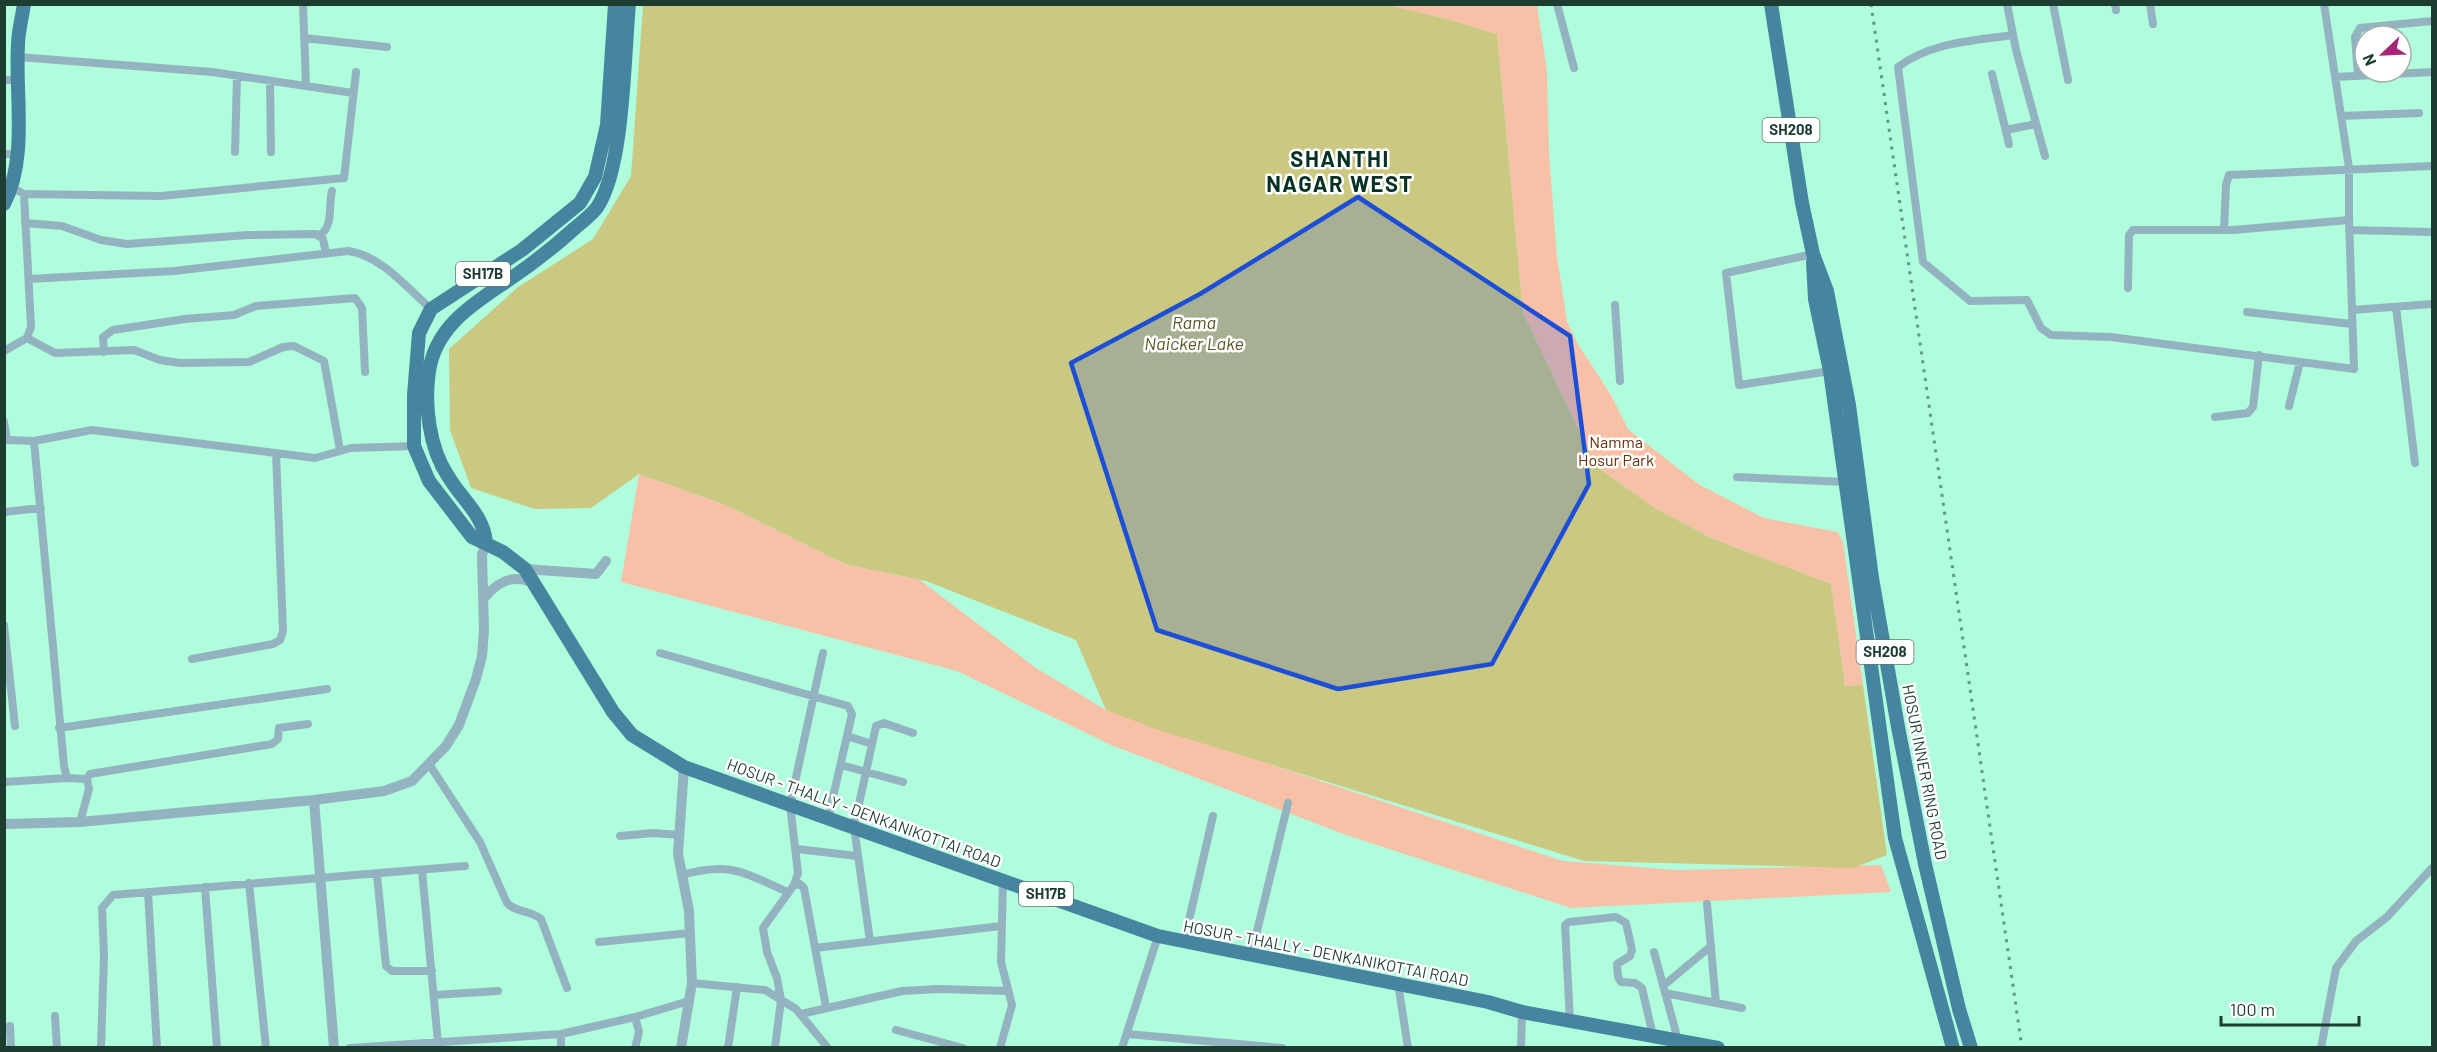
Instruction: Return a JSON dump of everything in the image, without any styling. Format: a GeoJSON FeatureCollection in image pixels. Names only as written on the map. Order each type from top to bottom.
{"type":"FeatureCollection","features":[{"type":"Feature","properties":{"kind":"main road"},"geometry":{"type":"LineString","coordinates":[[4,204],[18,191],[11,154],[11,80],[18,57],[24,4]]}},
{"type":"Feature","properties":{"kind":"main road","name":"SH17B"},"geometry":{"type":"LineString","coordinates":[[431,309],[522,250],[580,203],[595,177],[606,125],[615,4]]}},
{"type":"Feature","properties":{"kind":"main road","name":"SH17B"},"geometry":{"type":"LineString","coordinates":[[486,542],[484,525],[447,475],[432,437],[429,380],[434,352],[452,322],[476,301],[560,242],[597,207],[610,180],[617,136],[629,4]]}},
{"type":"Feature","properties":{"kind":"main road","name":"HOSUR INNER RING ROAD"},"geometry":{"type":"LineString","coordinates":[[1771,4],[1813,254],[1815,299],[1830,371],[1895,837],[1953,1047]]}},
{"type":"Feature","properties":{"kind":"main road","name":"HOSUR INNER RING ROAD"},"geometry":{"type":"LineString","coordinates":[[1813,254],[1827,291],[1847,394],[1872,578],[1935,904],[1971,1047]]}},
{"type":"Feature","properties":{"kind":"main road","name":"HOSUR - THALLY - DENKANIKOTTAI ROAD"},"geometry":{"type":"LineString","coordinates":[[431,309],[419,333],[414,395],[414,446],[429,481],[447,508],[472,537],[486,542],[525,568],[614,712],[632,735],[684,767],[1158,936],[1398,983],[1488,1002],[1521,1012],[1718,1047]]}},
{"type":"Feature","properties":{"kind":"main road"},"geometry":{"type":"LineString","coordinates":[[1914,909],[1935,904]]}},
{"type":"Feature","properties":{"kind":"street"},"geometry":{"type":"LineString","coordinates":[[303,4],[306,86]]}},
{"type":"Feature","properties":{"kind":"street"},"geometry":{"type":"LineString","coordinates":[[1557,4],[1574,68]]}},
{"type":"Feature","properties":{"kind":"street"},"geometry":{"type":"LineString","coordinates":[[2007,4],[2045,156]]}},
{"type":"Feature","properties":{"kind":"street"},"geometry":{"type":"LineString","coordinates":[[2054,4],[2068,80]]}},
{"type":"Feature","properties":{"kind":"street"},"geometry":{"type":"LineString","coordinates":[[2150,4],[2153,24]]}},
{"type":"Feature","properties":{"kind":"street"},"geometry":{"type":"LineString","coordinates":[[2013,35],[1944,46],[1912,55],[1898,66],[1923,262],[1970,301],[2027,300],[2041,328],[2051,335],[2110,337],[2354,369],[2349,168],[2324,4]]}},
{"type":"Feature","properties":{"kind":"street"},"geometry":{"type":"LineString","coordinates":[[2402,24],[2433,21]]}},
{"type":"Feature","properties":{"kind":"street"},"geometry":{"type":"LineString","coordinates":[[304,38],[387,48]]}},
{"type":"Feature","properties":{"kind":"street"},"geometry":{"type":"LineString","coordinates":[[18,57],[237,76],[353,93]]}},
{"type":"Feature","properties":{"kind":"street"},"geometry":{"type":"LineString","coordinates":[[4,351],[27,338],[31,327],[26,223],[18,191],[161,196],[344,178],[356,72]]}},
{"type":"Feature","properties":{"kind":"street"},"geometry":{"type":"LineString","coordinates":[[2413,73],[2433,72]]}},
{"type":"Feature","properties":{"kind":"street"},"geometry":{"type":"LineString","coordinates":[[1992,74],[2009,144]]}},
{"type":"Feature","properties":{"kind":"street"},"geometry":{"type":"LineString","coordinates":[[235,152],[237,76]]}},
{"type":"Feature","properties":{"kind":"street"},"geometry":{"type":"LineString","coordinates":[[2335,77],[2353,76]]}},
{"type":"Feature","properties":{"kind":"street"},"geometry":{"type":"LineString","coordinates":[[270,81],[271,152]]}},
{"type":"Feature","properties":{"kind":"street"},"geometry":{"type":"LineString","coordinates":[[2341,116],[2419,113]]}},
{"type":"Feature","properties":{"kind":"street"},"geometry":{"type":"LineString","coordinates":[[2006,130],[2036,124]]}},
{"type":"Feature","properties":{"kind":"street"},"geometry":{"type":"LineString","coordinates":[[2224,230],[2226,184],[2229,175],[2433,166]]}},
{"type":"Feature","properties":{"kind":"street"},"geometry":{"type":"LineString","coordinates":[[26,223],[62,226],[101,240],[127,244],[248,235],[320,236],[329,222],[332,191]]}},
{"type":"Feature","properties":{"kind":"street"},"geometry":{"type":"LineString","coordinates":[[2128,288],[2129,235],[2133,230],[2224,230],[2349,220]]}},
{"type":"Feature","properties":{"kind":"street"},"geometry":{"type":"LineString","coordinates":[[2349,230],[2433,232]]}},
{"type":"Feature","properties":{"kind":"street"},"geometry":{"type":"LineString","coordinates":[[320,236],[326,253]]}},
{"type":"Feature","properties":{"kind":"street"},"geometry":{"type":"LineString","coordinates":[[29,279],[174,271],[348,251],[363,253],[375,259],[431,309]]}},
{"type":"Feature","properties":{"kind":"street"},"geometry":{"type":"LineString","coordinates":[[1813,254],[1726,273],[1739,385],[1830,371]]}},
{"type":"Feature","properties":{"kind":"street"},"geometry":{"type":"LineString","coordinates":[[104,352],[103,337],[114,330],[185,319],[234,315],[256,306],[355,298],[362,308],[365,372]]}},
{"type":"Feature","properties":{"kind":"street"},"geometry":{"type":"LineString","coordinates":[[2352,310],[2433,304]]}},
{"type":"Feature","properties":{"kind":"street"},"geometry":{"type":"LineString","coordinates":[[1615,305],[1620,381]]}},
{"type":"Feature","properties":{"kind":"street"},"geometry":{"type":"LineString","coordinates":[[2396,307],[2415,463]]}},
{"type":"Feature","properties":{"kind":"street"},"geometry":{"type":"LineString","coordinates":[[2247,312],[2352,324]]}},
{"type":"Feature","properties":{"kind":"street"},"geometry":{"type":"LineString","coordinates":[[27,338],[55,353],[143,352],[160,360],[180,363],[249,362],[283,347],[294,346],[322,359],[326,365],[340,450]]}},
{"type":"Feature","properties":{"kind":"street"},"geometry":{"type":"LineString","coordinates":[[2215,417],[2248,413],[2253,407],[2259,356]]}},
{"type":"Feature","properties":{"kind":"street"},"geometry":{"type":"LineString","coordinates":[[2289,406],[2300,362]]}},
{"type":"Feature","properties":{"kind":"street"},"geometry":{"type":"LineString","coordinates":[[4,422],[7,440],[34,441],[92,430],[315,458],[351,448],[414,446]]}},
{"type":"Feature","properties":{"kind":"street"},"geometry":{"type":"LineString","coordinates":[[34,441],[59,728],[67,778]]}},
{"type":"Feature","properties":{"kind":"street"},"geometry":{"type":"LineString","coordinates":[[192,659],[273,644],[280,639],[283,631],[276,453]]}},
{"type":"Feature","properties":{"kind":"street"},"geometry":{"type":"LineString","coordinates":[[1737,477],[1845,482]]}},
{"type":"Feature","properties":{"kind":"street"},"geometry":{"type":"LineString","coordinates":[[4,512],[40,508]]}},
{"type":"Feature","properties":{"kind":"street"},"geometry":{"type":"LineString","coordinates":[[4,824],[80,822],[314,800],[398,787],[412,781],[446,746],[459,725],[476,679],[482,656],[484,598],[482,555],[486,542]]}},
{"type":"Feature","properties":{"kind":"street"},"geometry":{"type":"LineString","coordinates":[[525,568],[596,574],[606,561]]}},
{"type":"Feature","properties":{"kind":"street"},"geometry":{"type":"LineString","coordinates":[[484,598],[497,585],[513,578],[524,578],[535,584]]}},
{"type":"Feature","properties":{"kind":"street"},"geometry":{"type":"LineString","coordinates":[[4,625],[15,726]]}},
{"type":"Feature","properties":{"kind":"street"},"geometry":{"type":"LineString","coordinates":[[660,653],[814,695],[852,710],[828,819]]}},
{"type":"Feature","properties":{"kind":"street"},"geometry":{"type":"LineString","coordinates":[[775,1047],[781,1000],[777,978],[767,952],[764,928],[791,888],[798,873],[797,849],[790,805],[823,653]]}},
{"type":"Feature","properties":{"kind":"street"},"geometry":{"type":"LineString","coordinates":[[59,728],[327,689]]}},
{"type":"Feature","properties":{"kind":"street"},"geometry":{"type":"LineString","coordinates":[[80,822],[89,789],[87,779],[90,774],[127,766],[272,744],[278,739],[279,728],[308,724]]}},
{"type":"Feature","properties":{"kind":"street"},"geometry":{"type":"LineString","coordinates":[[870,941],[854,827],[875,728],[880,724],[913,733]]}},
{"type":"Feature","properties":{"kind":"street"},"geometry":{"type":"LineString","coordinates":[[848,736],[872,744]]}},
{"type":"Feature","properties":{"kind":"street"},"geometry":{"type":"LineString","coordinates":[[429,764],[480,842],[507,903],[511,908],[537,915],[541,919],[567,988]]}},
{"type":"Feature","properties":{"kind":"street"},"geometry":{"type":"LineString","coordinates":[[841,765],[903,782]]}},
{"type":"Feature","properties":{"kind":"street"},"geometry":{"type":"LineString","coordinates":[[681,1047],[692,983],[690,933],[678,854],[684,767]]}},
{"type":"Feature","properties":{"kind":"street"},"geometry":{"type":"LineString","coordinates":[[4,782],[87,779]]}},
{"type":"Feature","properties":{"kind":"street"},"geometry":{"type":"LineString","coordinates":[[314,800],[334,1047]]}},
{"type":"Feature","properties":{"kind":"street"},"geometry":{"type":"LineString","coordinates":[[1251,956],[1288,802]]}},
{"type":"Feature","properties":{"kind":"street"},"geometry":{"type":"LineString","coordinates":[[1185,942],[1214,816]]}},
{"type":"Feature","properties":{"kind":"street"},"geometry":{"type":"LineString","coordinates":[[620,836],[653,833],[680,835]]}},
{"type":"Feature","properties":{"kind":"street"},"geometry":{"type":"LineString","coordinates":[[797,849],[857,856]]}},
{"type":"Feature","properties":{"kind":"street"},"geometry":{"type":"LineString","coordinates":[[101,1047],[104,956],[102,908],[113,896],[465,866]]}},
{"type":"Feature","properties":{"kind":"street"},"geometry":{"type":"LineString","coordinates":[[682,874],[705,868],[726,867],[791,888],[800,884],[804,888],[826,1008]]}},
{"type":"Feature","properties":{"kind":"street"},"geometry":{"type":"LineString","coordinates":[[2321,1047],[2336,968],[2356,941],[2387,917],[2433,868]]}},
{"type":"Feature","properties":{"kind":"street"},"geometry":{"type":"LineString","coordinates":[[422,870],[438,1043]]}},
{"type":"Feature","properties":{"kind":"street"},"geometry":{"type":"LineString","coordinates":[[377,875],[386,966],[392,971],[432,971]]}},
{"type":"Feature","properties":{"kind":"street"},"geometry":{"type":"LineString","coordinates":[[1000,1047],[1012,1005],[1001,962],[1003,880]]}},
{"type":"Feature","properties":{"kind":"street"},"geometry":{"type":"LineString","coordinates":[[249,883],[266,1047]]}},
{"type":"Feature","properties":{"kind":"street"},"geometry":{"type":"LineString","coordinates":[[205,887],[217,1047]]}},
{"type":"Feature","properties":{"kind":"street"},"geometry":{"type":"LineString","coordinates":[[148,892],[157,1047]]}},
{"type":"Feature","properties":{"kind":"street"},"geometry":{"type":"LineString","coordinates":[[1707,904],[1716,1003]]}},
{"type":"Feature","properties":{"kind":"street"},"geometry":{"type":"LineString","coordinates":[[1570,1021],[1565,925],[1569,922],[1616,917],[1626,923],[1632,950],[1630,956],[1617,964],[1618,977],[1621,982],[1635,984],[1642,988],[1653,1036]]}},
{"type":"Feature","properties":{"kind":"street"},"geometry":{"type":"LineString","coordinates":[[815,948],[1001,926]]}},
{"type":"Feature","properties":{"kind":"street"},"geometry":{"type":"LineString","coordinates":[[599,942],[690,933]]}},
{"type":"Feature","properties":{"kind":"street"},"geometry":{"type":"LineString","coordinates":[[1122,1047],[1158,936]]}},
{"type":"Feature","properties":{"kind":"street"},"geometry":{"type":"LineString","coordinates":[[1664,990],[1711,946]]}},
{"type":"Feature","properties":{"kind":"street"},"geometry":{"type":"LineString","coordinates":[[1654,952],[1678,1040]]}},
{"type":"Feature","properties":{"kind":"street"},"geometry":{"type":"LineString","coordinates":[[692,983],[765,990],[801,1014],[828,1047]]}},
{"type":"Feature","properties":{"kind":"street"},"geometry":{"type":"LineString","coordinates":[[1398,983],[1408,1047]]}},
{"type":"Feature","properties":{"kind":"street"},"geometry":{"type":"LineString","coordinates":[[728,1047],[737,987]]}},
{"type":"Feature","properties":{"kind":"street"},"geometry":{"type":"LineString","coordinates":[[801,1014],[902,991],[938,988],[1008,991]]}},
{"type":"Feature","properties":{"kind":"street"},"geometry":{"type":"LineString","coordinates":[[1664,990],[1743,1008]]}},
{"type":"Feature","properties":{"kind":"street"},"geometry":{"type":"LineString","coordinates":[[434,995],[498,991]]}},
{"type":"Feature","properties":{"kind":"street"},"geometry":{"type":"LineString","coordinates":[[350,1047],[438,1043],[451,1045],[561,1034],[635,1017],[689,1001]]}},
{"type":"Feature","properties":{"kind":"street"},"geometry":{"type":"LineString","coordinates":[[1521,1012],[1521,1047]]}},
{"type":"Feature","properties":{"kind":"street"},"geometry":{"type":"LineString","coordinates":[[55,1016],[57,1047]]}},
{"type":"Feature","properties":{"kind":"street"},"geometry":{"type":"LineString","coordinates":[[635,1017],[639,1032],[635,1047]]}},
{"type":"Feature","properties":{"kind":"street"},"geometry":{"type":"LineString","coordinates":[[10,1026],[11,1047]]}},
{"type":"Feature","properties":{"kind":"street"},"geometry":{"type":"LineString","coordinates":[[896,1030],[963,1047]]}},
{"type":"Feature","properties":{"kind":"street"},"geometry":{"type":"LineString","coordinates":[[561,1034],[561,1047]]}},
{"type":"Feature","properties":{"kind":"street"},"geometry":{"type":"LineString","coordinates":[[1127,1034],[1282,1047]]}},
{"type":"Feature","properties":{"kind":"highlighted area"},"geometry":{"type":"Polygon","coordinates":[[[1358,197],[1570,336],[1589,484],[1492,664],[1338,689],[1157,630],[1071,363],[1200,294],[1358,197]]]}},
{"type":"Feature","properties":{"kind":"green space","name":"Namma Hosur Park"},"geometry":{"type":"Polygon","coordinates":[[[1382,5],[1537,5],[1547,71],[1549,154],[1557,257],[1567,321],[1576,341],[1611,395],[1628,429],[1700,485],[1764,518],[1838,532],[1843,542],[1863,685],[1845,686],[1831,584],[1711,538],[1653,507],[1596,466],[1523,313],[1497,34],[1443,18],[1382,5]]]}},
{"type":"Feature","properties":{"kind":"green space"},"geometry":{"type":"Polygon","coordinates":[[[639,474],[726,505],[845,564],[920,580],[1036,668],[1106,710],[1563,861],[1676,870],[1881,865],[1891,892],[1571,908],[1346,835],[1111,745],[957,671],[621,582],[639,474]]]}},
{"type":"Feature","properties":{"kind":"water","name":"Rama Naicker Lake"},"geometry":{"type":"Polygon","coordinates":[[[1382,4],[1443,18],[1497,34],[1523,313],[1596,466],[1653,507],[1711,538],[1831,584],[1845,686],[1863,685],[1887,855],[1853,868],[1584,861],[1156,729],[1106,710],[1076,640],[926,581],[845,564],[726,505],[639,474],[591,508],[535,509],[471,488],[450,430],[449,349],[518,287],[593,239],[631,176],[643,5],[1382,4]]]}},
{"type":"Feature","properties":{"kind":"railway"},"geometry":{"type":"LineString","coordinates":[[1871,4],[2022,1048]]}},
{"type":"Feature","properties":{"kind":"district","name":"SHANTHI NAGAR WEST"},"geometry":{"type":"Point","coordinates":[1340,172]}}]}
